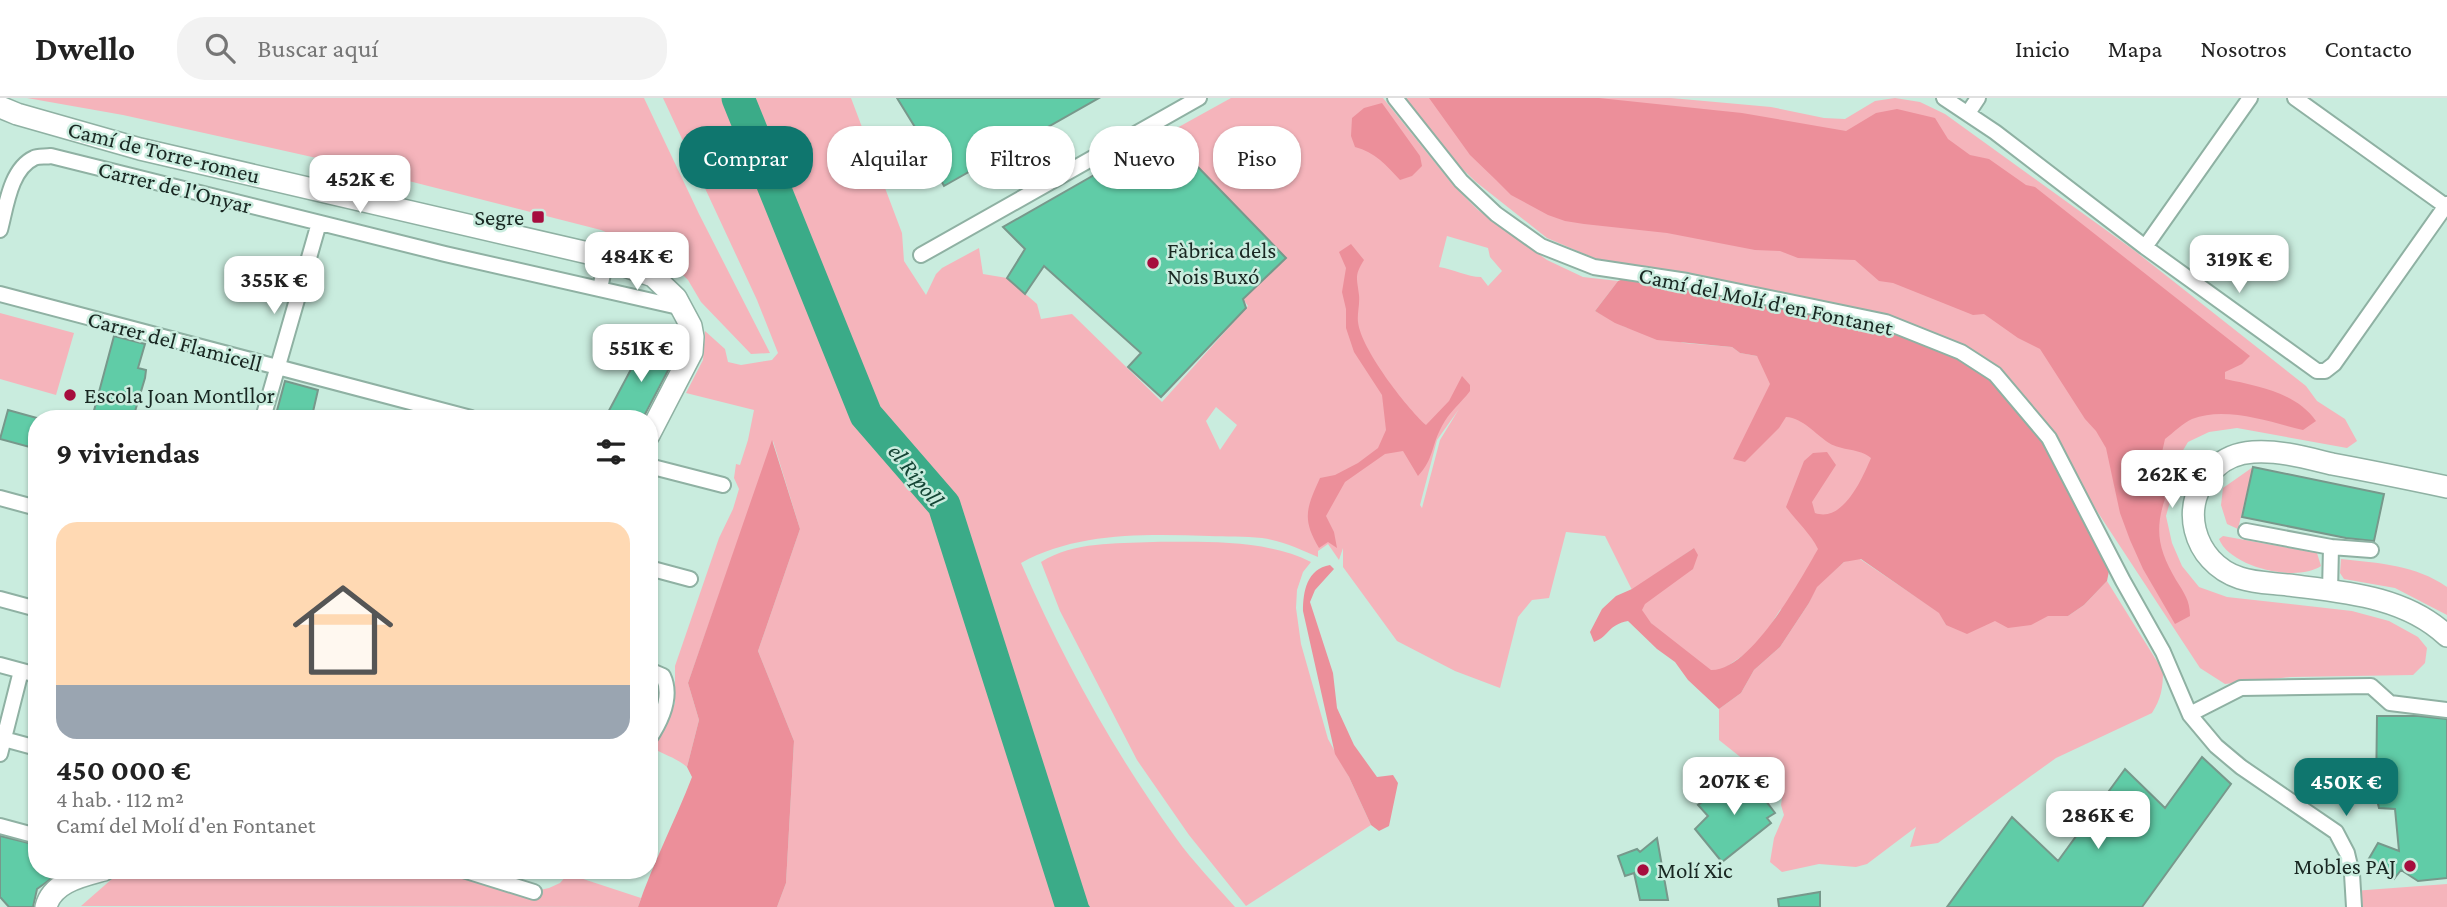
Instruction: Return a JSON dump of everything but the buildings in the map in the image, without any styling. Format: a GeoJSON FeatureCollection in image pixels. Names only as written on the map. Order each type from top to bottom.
{"type":"FeatureCollection","features":[{"type":"Feature","properties":{"kind":"street"},"geometry":{"type":"LineString","coordinates":[[921,255],[1199,98]]}},
{"type":"Feature","properties":{"kind":"street","name":"Camí del Molí d'en Fontanet"},"geometry":{"type":"LineString","coordinates":[[1395,98],[1461,181],[1496,214],[1541,246],[1594,267],[1687,281],[1886,322],[1961,352],[1995,374],[2049,438],[2163,652],[2190,714],[2216,746],[2241,767],[2336,832],[2347,853],[2352,874],[2354,907]]}},
{"type":"Feature","properties":{"kind":"street"},"geometry":{"type":"LineString","coordinates":[[1944,98],[1968,113],[2307,366],[2317,371],[2325,371],[2334,364],[2447,206],[2295,98]]}},
{"type":"Feature","properties":{"kind":"street"},"geometry":{"type":"LineString","coordinates":[[1968,113],[1978,98]]}},
{"type":"Feature","properties":{"kind":"street"},"geometry":{"type":"LineString","coordinates":[[2145,247],[2250,98]]}},
{"type":"Feature","properties":{"kind":"street","name":"Camí de Torre-romeu"},"geometry":{"type":"LineString","coordinates":[[0,107],[140,149],[606,259],[653,276],[683,308]]}},
{"type":"Feature","properties":{"kind":"street","name":"Carrer de l'Onyar"},"geometry":{"type":"LineString","coordinates":[[0,230],[15,178],[23,165],[35,157],[51,156],[319,223],[683,308]]}},
{"type":"Feature","properties":{"kind":"street"},"geometry":{"type":"LineString","coordinates":[[265,410],[319,223]]}},
{"type":"Feature","properties":{"kind":"street"},"geometry":{"type":"LineString","coordinates":[[600,289],[606,259]]}},
{"type":"Feature","properties":{"kind":"street","name":"Carrer del Flamicell"},"geometry":{"type":"LineString","coordinates":[[0,294],[440,410]]}},
{"type":"Feature","properties":{"kind":"street"},"geometry":{"type":"LineString","coordinates":[[658,418],[692,352],[691,326],[683,308]]}},
{"type":"Feature","properties":{"kind":"street"},"geometry":{"type":"LineString","coordinates":[[2447,487],[2266,452],[2239,454],[2215,467],[2198,490],[2193,518],[2198,542],[2210,559],[2225,571],[2241,578],[2330,591],[2399,605],[2428,620],[2447,636]]}},
{"type":"Feature","properties":{"kind":"street"},"geometry":{"type":"LineString","coordinates":[[658,468],[723,485]]}},
{"type":"Feature","properties":{"kind":"street"},"geometry":{"type":"LineString","coordinates":[[0,498],[28,506]]}},
{"type":"Feature","properties":{"kind":"street"},"geometry":{"type":"LineString","coordinates":[[2246,531],[2330,547],[2371,550]]}},
{"type":"Feature","properties":{"kind":"street"},"geometry":{"type":"LineString","coordinates":[[2330,547],[2330,591]]}},
{"type":"Feature","properties":{"kind":"street"},"geometry":{"type":"LineString","coordinates":[[658,570],[690,579]]}},
{"type":"Feature","properties":{"kind":"street"},"geometry":{"type":"LineString","coordinates":[[0,599],[28,606]]}},
{"type":"Feature","properties":{"kind":"street"},"geometry":{"type":"LineString","coordinates":[[0,665],[28,673]]}},
{"type":"Feature","properties":{"kind":"street"},"geometry":{"type":"LineString","coordinates":[[0,754],[21,671]]}},
{"type":"Feature","properties":{"kind":"street"},"geometry":{"type":"LineString","coordinates":[[658,674],[663,676],[666,684],[666,702],[658,720]]}},
{"type":"Feature","properties":{"kind":"street"},"geometry":{"type":"LineString","coordinates":[[2190,714],[2241,688],[2371,685],[2390,703],[2447,710]]}},
{"type":"Feature","properties":{"kind":"street"},"geometry":{"type":"LineString","coordinates":[[2,739],[28,746]]}},
{"type":"Feature","properties":{"kind":"street"},"geometry":{"type":"LineString","coordinates":[[0,826],[28,834]]}},
{"type":"Feature","properties":{"kind":"street"},"geometry":{"type":"LineString","coordinates":[[46,907],[47,900],[55,890],[77,879]]}},
{"type":"Feature","properties":{"kind":"street"},"geometry":{"type":"LineString","coordinates":[[492,879],[534,892]]}},
{"type":"Feature","properties":{"kind":"shaded area"},"geometry":{"type":"Polygon","coordinates":[[[27,98],[644,98],[679,172],[679,189],[687,189],[770,353],[751,354],[701,302],[688,280],[665,257],[601,230],[330,161],[123,115],[27,98]]]}},
{"type":"Feature","properties":{"kind":"shaded area"},"geometry":{"type":"Polygon","coordinates":[[[663,98],[851,98],[862,126],[827,126],[827,189],[885,189],[902,233],[904,261],[926,295],[936,274],[942,268],[979,248],[983,274],[1007,278],[1037,304],[1041,319],[1072,314],[1162,402],[1248,306],[1243,299],[1286,258],[1219,189],[1301,189],[1301,126],[1213,126],[1213,183],[1199,168],[1199,126],[1180,126],[1231,98],[1383,98],[1453,185],[1478,210],[1547,260],[1583,277],[1618,281],[1595,311],[1625,327],[1684,343],[1732,347],[1740,353],[1757,356],[1767,370],[1785,417],[1793,413],[1871,451],[1878,461],[1866,485],[1831,519],[1817,518],[1798,477],[1822,550],[1788,605],[1780,610],[1758,645],[1713,676],[1646,619],[1638,603],[1694,548],[1632,590],[1605,536],[1566,532],[1549,598],[1532,600],[1518,617],[1500,688],[1455,671],[1397,641],[1343,567],[1343,548],[1339,560],[1328,544],[1318,551],[1318,557],[1284,543],[1262,538],[1136,535],[1088,540],[1043,553],[1021,563],[1072,670],[1153,805],[1190,856],[1235,907],[777,907],[786,883],[794,741],[758,651],[800,529],[773,441],[688,683],[699,720],[687,767],[658,751],[658,740],[675,703],[675,666],[719,538],[739,489],[734,478],[736,464],[740,465],[754,410],[686,393],[703,360],[705,331],[725,349],[728,362],[741,365],[772,360],[778,353],[757,300],[705,189],[813,189],[813,126],[679,126],[679,132],[663,98]],[[1447,236],[1439,267],[1481,277],[1488,286],[1502,271],[1490,257],[1488,248],[1447,236]],[[1216,407],[1206,421],[1220,450],[1237,425],[1216,407]],[[1459,409],[1437,440],[1420,505],[1422,508],[1440,440],[1459,409]]]}},
{"type":"Feature","properties":{"kind":"shaded area"},"geometry":{"type":"Polygon","coordinates":[[[1406,98],[1671,98],[1771,107],[1824,118],[1845,119],[1875,101],[1895,98],[1920,102],[1945,114],[2135,251],[2306,386],[2317,401],[2345,419],[2357,441],[2347,448],[2237,428],[2209,432],[2188,442],[2170,472],[2173,491],[2166,516],[2172,543],[2182,566],[2199,587],[2227,597],[2352,611],[2389,621],[2418,637],[2427,648],[2425,663],[2413,675],[2291,677],[2225,684],[2200,668],[2049,438],[1687,281],[1596,259],[1547,238],[1476,182],[1449,156],[1406,98]]]}},
{"type":"Feature","properties":{"kind":"shaded area"},"geometry":{"type":"Polygon","coordinates":[[[1429,98],[1599,98],[1742,113],[1846,131],[1876,113],[1897,109],[1935,118],[1948,139],[1970,155],[1989,159],[2026,185],[2035,187],[2250,356],[2242,364],[2225,372],[2225,379],[2287,397],[2308,411],[2316,421],[2303,430],[2248,417],[2205,415],[2192,419],[2165,439],[2156,479],[2165,499],[2160,521],[2160,541],[2170,570],[2186,597],[2190,610],[2190,616],[2175,624],[2143,569],[2130,540],[2120,513],[2106,448],[2040,349],[2018,338],[1984,314],[1973,315],[1893,283],[1879,281],[1855,260],[1798,258],[1780,251],[1755,250],[1667,233],[1584,224],[1548,215],[1511,195],[1470,155],[1429,98]]]}},
{"type":"Feature","properties":{"kind":"shaded area"},"geometry":{"type":"Polygon","coordinates":[[[1382,103],[1420,156],[1422,166],[1412,176],[1400,180],[1385,164],[1355,147],[1351,136],[1352,118],[1364,108],[1382,103]]]}},
{"type":"Feature","properties":{"kind":"shaded area"},"geometry":{"type":"Polygon","coordinates":[[[1351,244],[1364,260],[1357,277],[1358,322],[1361,333],[1376,362],[1407,405],[1426,425],[1449,401],[1462,376],[1470,385],[1470,391],[1445,421],[1430,458],[1418,476],[1403,451],[1385,454],[1345,482],[1326,516],[1334,532],[1337,548],[1328,542],[1319,548],[1310,529],[1308,514],[1320,478],[1335,475],[1358,463],[1378,448],[1386,430],[1382,395],[1354,352],[1346,328],[1342,292],[1346,268],[1339,252],[1351,244]]]}},
{"type":"Feature","properties":{"kind":"shaded area"},"geometry":{"type":"Polygon","coordinates":[[[1637,274],[1886,322],[1995,374],[2049,438],[2110,566],[2107,581],[2084,605],[2068,616],[2048,616],[2031,625],[2008,628],[1995,621],[1967,634],[1946,625],[1939,613],[1861,559],[1844,562],[1817,587],[1780,647],[1754,670],[1741,693],[1719,709],[1688,680],[1675,662],[1628,621],[1616,625],[1594,642],[1590,632],[1602,609],[1616,596],[1632,589],[1694,548],[1698,555],[1693,569],[1645,604],[1642,610],[1651,623],[1711,670],[1726,666],[1742,656],[1773,622],[1818,549],[1786,507],[1804,461],[1813,453],[1827,452],[1836,465],[1812,502],[1815,513],[1825,514],[1843,506],[1857,487],[1871,458],[1834,446],[1803,423],[1786,417],[1779,428],[1745,462],[1733,459],[1770,384],[1757,356],[1740,353],[1732,347],[1657,340],[1615,323],[1595,311],[1618,281],[1637,274]]]}},
{"type":"Feature","properties":{"kind":"shaded area"},"geometry":{"type":"Polygon","coordinates":[[[0,313],[74,333],[56,395],[0,379],[0,313]]]}},
{"type":"Feature","properties":{"kind":"shaded area"},"geometry":{"type":"Polygon","coordinates":[[[772,440],[800,529],[758,651],[794,741],[786,883],[777,907],[638,907],[648,879],[658,879],[658,856],[692,777],[687,767],[699,720],[688,683],[772,440]]]}},
{"type":"Feature","properties":{"kind":"shaded area"},"geometry":{"type":"Polygon","coordinates":[[[2253,467],[2238,529],[2227,524],[2221,505],[2223,488],[2253,467]]]}},
{"type":"Feature","properties":{"kind":"shaded area"},"geometry":{"type":"Polygon","coordinates":[[[2223,536],[2317,553],[2321,566],[2296,573],[2265,569],[2236,557],[2219,539],[2223,536]]]}},
{"type":"Feature","properties":{"kind":"shaded area"},"geometry":{"type":"Polygon","coordinates":[[[1153,542],[1234,543],[1274,549],[1311,562],[1303,572],[1297,590],[1296,608],[1301,644],[1328,739],[1371,825],[1246,906],[1189,835],[1137,760],[1060,611],[1041,562],[1081,547],[1153,542]]]}},
{"type":"Feature","properties":{"kind":"shaded area"},"geometry":{"type":"Polygon","coordinates":[[[1860,559],[1940,613],[1946,625],[2068,616],[2084,605],[2107,581],[2163,671],[2158,703],[2152,713],[2056,758],[1938,843],[1910,847],[1916,827],[1867,864],[1856,867],[1819,864],[1782,872],[1770,862],[1774,838],[1784,815],[1781,805],[1783,791],[1719,740],[1719,709],[1741,693],[1754,670],[1780,647],[1809,603],[1816,587],[1844,562],[1860,559]]]}},
{"type":"Feature","properties":{"kind":"shaded area"},"geometry":{"type":"Polygon","coordinates":[[[2341,559],[2396,566],[2435,580],[2447,587],[2447,615],[2395,588],[2344,579],[2340,573],[2341,559]]]}},
{"type":"Feature","properties":{"kind":"shaded area"},"geometry":{"type":"Polygon","coordinates":[[[1330,565],[1334,569],[1315,590],[1310,602],[1333,673],[1337,708],[1354,745],[1377,777],[1393,775],[1398,783],[1389,826],[1379,831],[1371,825],[1335,754],[1303,611],[1305,589],[1311,576],[1322,567],[1330,565]]]}},
{"type":"Feature","properties":{"kind":"shaded area"},"geometry":{"type":"Polygon","coordinates":[[[1052,843],[1068,875],[1090,907],[1061,907],[1052,843]]]}},
{"type":"Feature","properties":{"kind":"shaded area"},"geometry":{"type":"Polygon","coordinates":[[[112,879],[468,879],[521,894],[549,888],[564,879],[583,879],[641,898],[638,907],[81,906],[112,879]]]}},
{"type":"Feature","properties":{"kind":"shaded area"},"geometry":{"type":"Polygon","coordinates":[[[2447,884],[2447,907],[2354,907],[2353,891],[2447,884]]]}},
{"type":"Feature","properties":{"kind":"waterway","name":"el Ripoll"},"geometry":{"type":"LineString","coordinates":[[738,98],[866,415],[944,505],[1072,907]]}},
{"type":"Feature","properties":{"kind":"place","name":"Segre"},"geometry":{"type":"Point","coordinates":[538,217]}},
{"type":"Feature","properties":{"kind":"place","name":"Fàbrica dels Nois Buxó"},"geometry":{"type":"Point","coordinates":[1153,263]}},
{"type":"Feature","properties":{"kind":"place","name":"Escola Joan Montllor"},"geometry":{"type":"Point","coordinates":[70,395]}},
{"type":"Feature","properties":{"kind":"place","name":"Mobles PAJ"},"geometry":{"type":"Point","coordinates":[2410,866]}},
{"type":"Feature","properties":{"kind":"place","name":"Molí Xic"},"geometry":{"type":"Point","coordinates":[1643,870]}}]}
